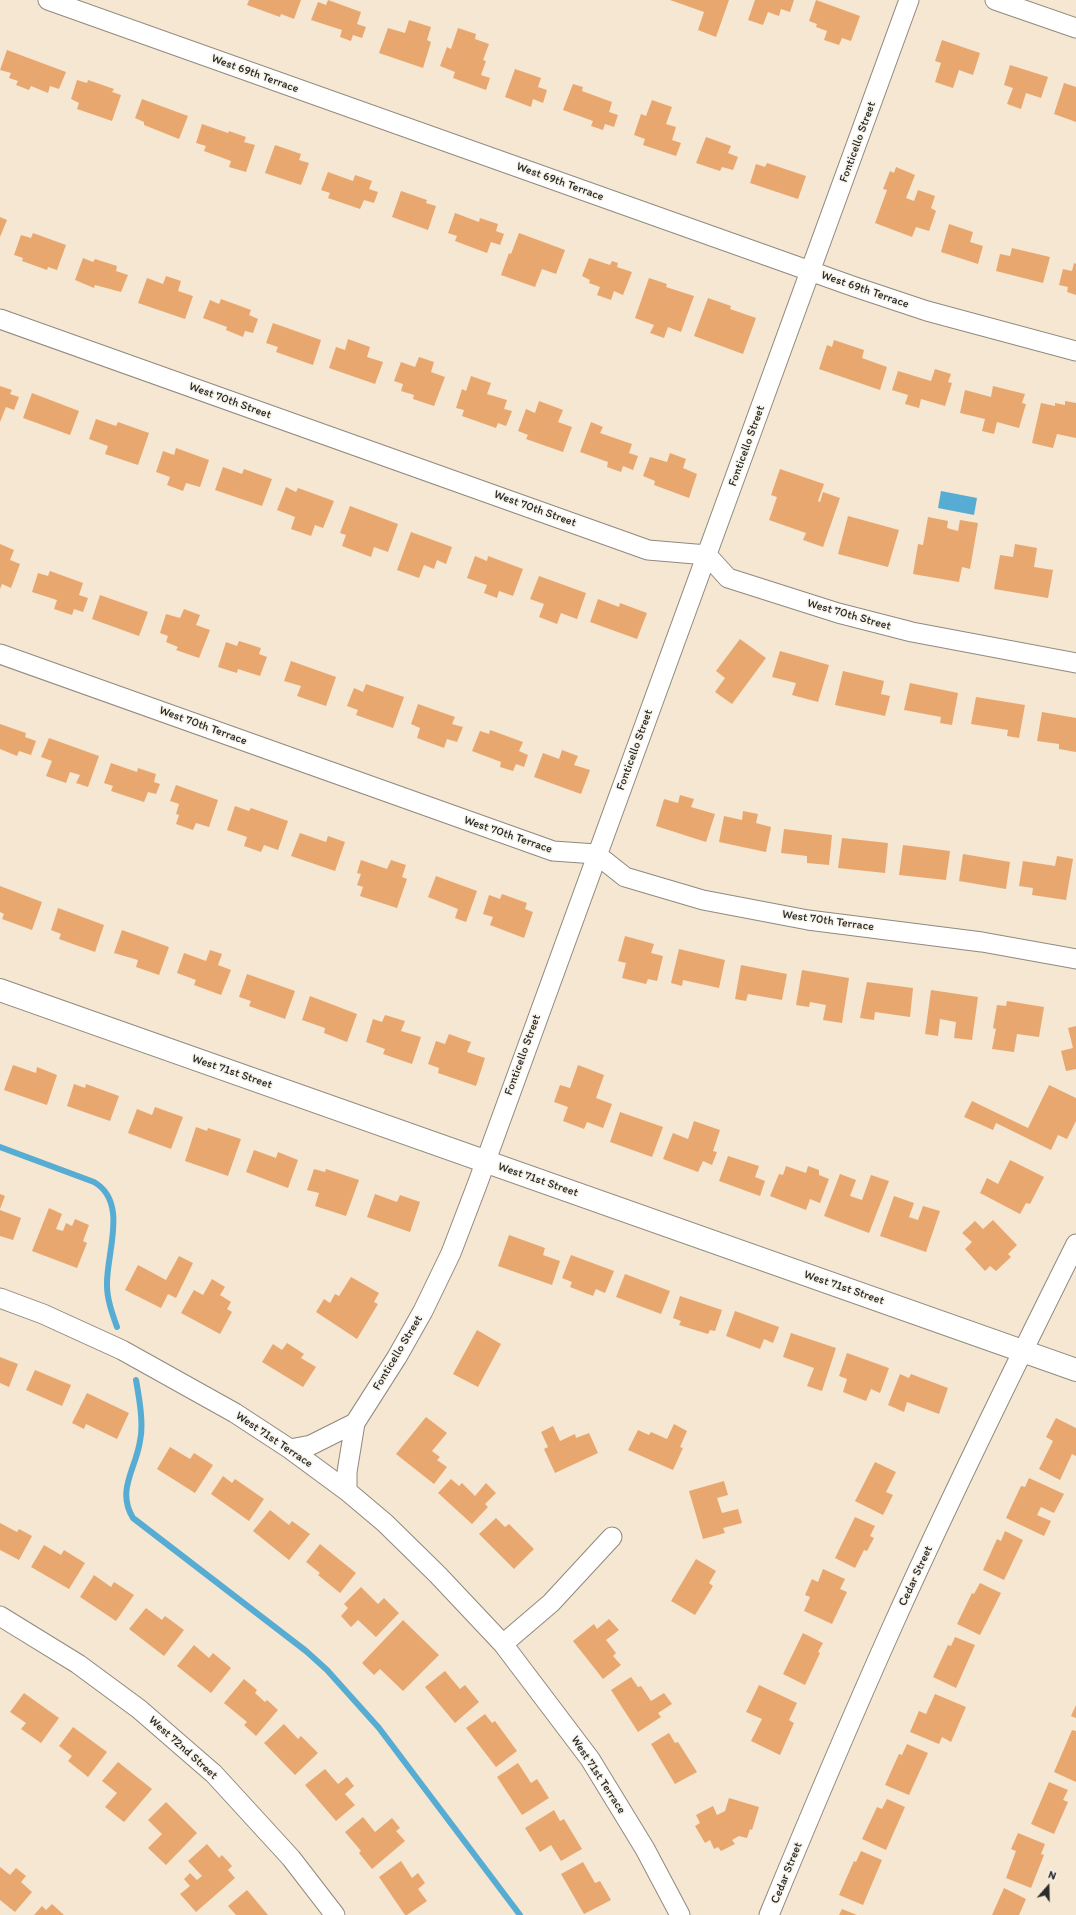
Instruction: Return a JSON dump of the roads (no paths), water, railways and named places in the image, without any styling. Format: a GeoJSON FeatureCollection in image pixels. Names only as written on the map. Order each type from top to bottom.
{"type":"FeatureCollection","features":[{"type":"Feature","properties":{"kind":"street","name":"West 69th Terrace"},"geometry":{"type":"LineString","coordinates":[[48,0],[927,311],[1076,351]]}},
{"type":"Feature","properties":{"kind":"street","name":"Fonticello Street"},"geometry":{"type":"LineString","coordinates":[[347,1491],[347,1472],[355,1423],[397,1357],[423,1311],[451,1252],[909,0]]}},
{"type":"Feature","properties":{"kind":"street"},"geometry":{"type":"LineString","coordinates":[[995,0],[1076,28]]}},
{"type":"Feature","properties":{"kind":"street","name":"West 70th Street"},"geometry":{"type":"LineString","coordinates":[[0,319],[648,550],[707,555],[728,578],[838,613],[912,632],[1076,663]]}},
{"type":"Feature","properties":{"kind":"street","name":"West 70th Terrace"},"geometry":{"type":"LineString","coordinates":[[0,654],[553,852],[596,854],[625,877],[703,900],[808,920],[982,942],[1076,959]]}},
{"type":"Feature","properties":{"kind":"street","name":"West 71st Street"},"geometry":{"type":"LineString","coordinates":[[0,990],[1076,1370]]}},
{"type":"Feature","properties":{"kind":"street","name":"Cedar Street"},"geometry":{"type":"LineString","coordinates":[[770,1915],[814,1806],[893,1625],[1022,1351],[1036,1326],[1076,1244]]}},
{"type":"Feature","properties":{"kind":"street","name":"West 71st Terrace"},"geometry":{"type":"LineString","coordinates":[[0,1298],[42,1314],[135,1357],[235,1413],[290,1449],[347,1491],[385,1523],[438,1575],[504,1644],[590,1759],[645,1848],[680,1915]]}},
{"type":"Feature","properties":{"kind":"street"},"geometry":{"type":"LineString","coordinates":[[290,1449],[311,1445],[355,1423]]}},
{"type":"Feature","properties":{"kind":"street"},"geometry":{"type":"LineString","coordinates":[[504,1644],[551,1603],[612,1537]]}},
{"type":"Feature","properties":{"kind":"street","name":"West 72nd Street"},"geometry":{"type":"LineString","coordinates":[[0,1616],[78,1664],[139,1709],[214,1774],[292,1858],[335,1915]]}},
{"type":"Feature","properties":{"kind":"water"},"geometry":{"type":"Polygon","coordinates":[[[941,491],[977,498],[974,515],[938,508],[941,491]]]}},
{"type":"Feature","properties":{"kind":"waterway"},"geometry":{"type":"LineString","coordinates":[[0,1147],[94,1182],[105,1191],[111,1202],[113,1215],[112,1244],[107,1290],[117,1327]]}},
{"type":"Feature","properties":{"kind":"waterway"},"geometry":{"type":"LineString","coordinates":[[136,1380],[141,1410],[141,1434],[126,1498],[128,1508],[133,1518],[306,1651],[327,1670],[379,1728],[520,1915]]}}]}
